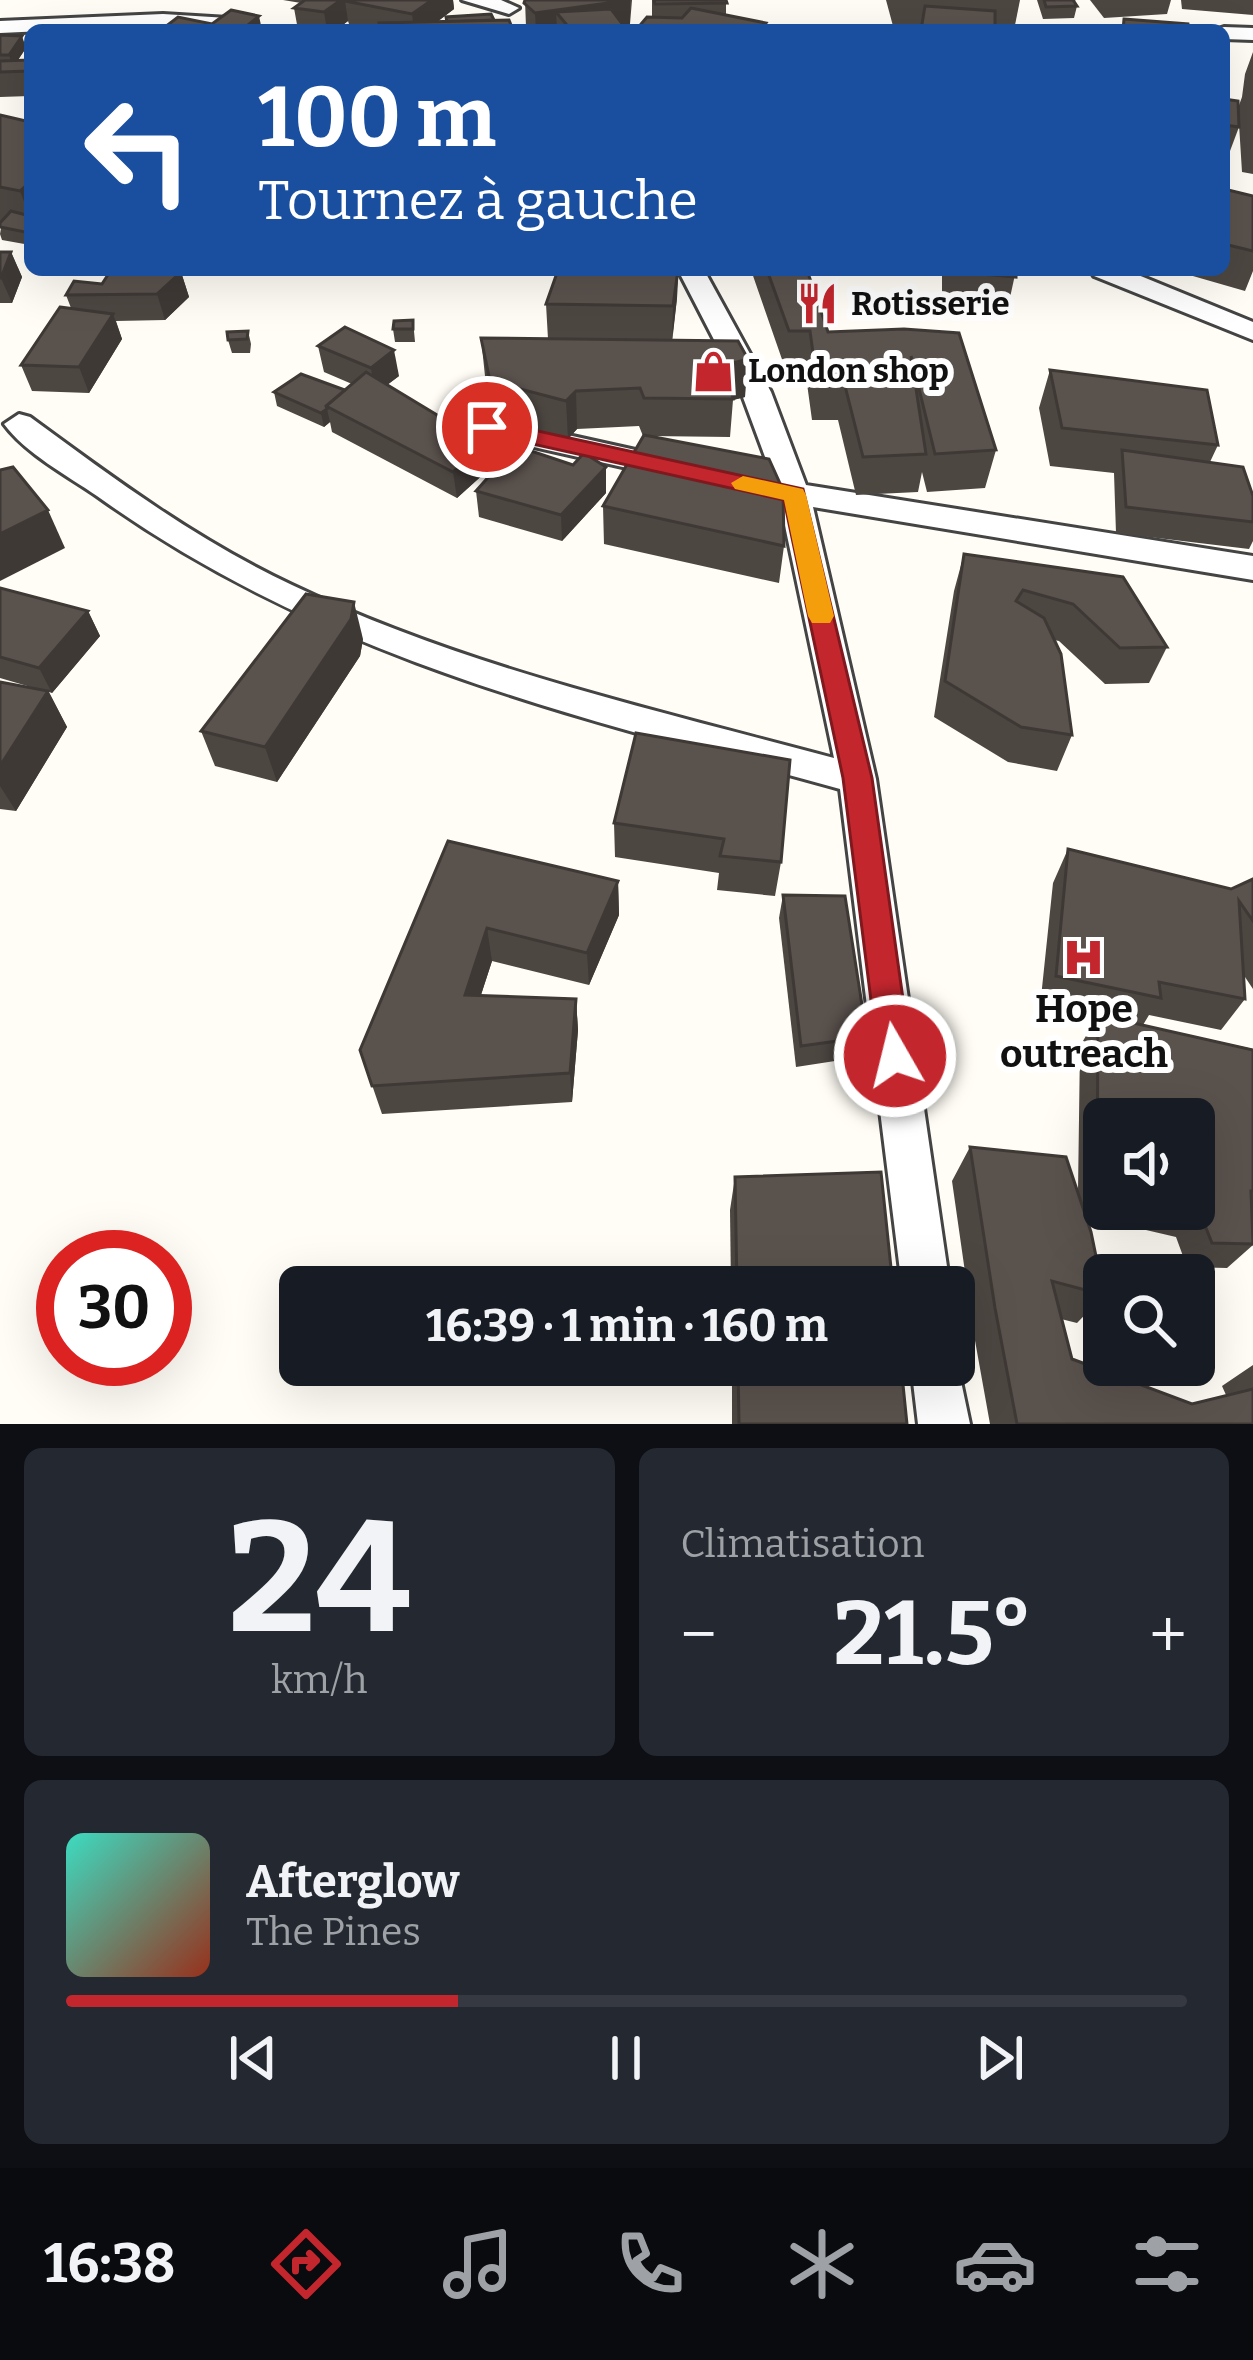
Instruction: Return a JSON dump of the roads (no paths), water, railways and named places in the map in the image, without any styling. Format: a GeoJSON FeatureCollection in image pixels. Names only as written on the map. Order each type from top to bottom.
{"type":"FeatureCollection","features":[{"type":"Feature","properties":{"kind":"street"},"geometry":{"type":"LineString","coordinates":[[472,0],[508,4]]}},
{"type":"Feature","properties":{"kind":"street"},"geometry":{"type":"LineString","coordinates":[[57,24],[134,20],[223,24]]}},
{"type":"Feature","properties":{"kind":"street"},"geometry":{"type":"LineString","coordinates":[[694,276],[756,392],[794,495],[857,778],[923,1266]]}},
{"type":"Feature","properties":{"kind":"street"},"geometry":{"type":"LineString","coordinates":[[1118,276],[1253,332]]}},
{"type":"Feature","properties":{"kind":"street"},"geometry":{"type":"LineString","coordinates":[[20,424],[158,527],[280,594],[423,651],[590,704],[857,778]]}},
{"type":"Feature","properties":{"kind":"street"},"geometry":{"type":"LineString","coordinates":[[487,427],[707,476]]}},
{"type":"Feature","properties":{"kind":"street"},"geometry":{"type":"LineString","coordinates":[[751,485],[1253,568]]}},
{"type":"Feature","properties":{"kind":"street"},"geometry":{"type":"LineString","coordinates":[[939,1386],[944,1424]]}},
{"type":"Feature","properties":{"kind":"place","name":"Rotisserie"},"geometry":{"type":"Point","coordinates":[817,304]}},
{"type":"Feature","properties":{"kind":"place","name":"London shop"},"geometry":{"type":"Point","coordinates":[714,371]}},
{"type":"Feature","properties":{"kind":"place","name":"Hope outreach"},"geometry":{"type":"Point","coordinates":[1084,957]}}]}
